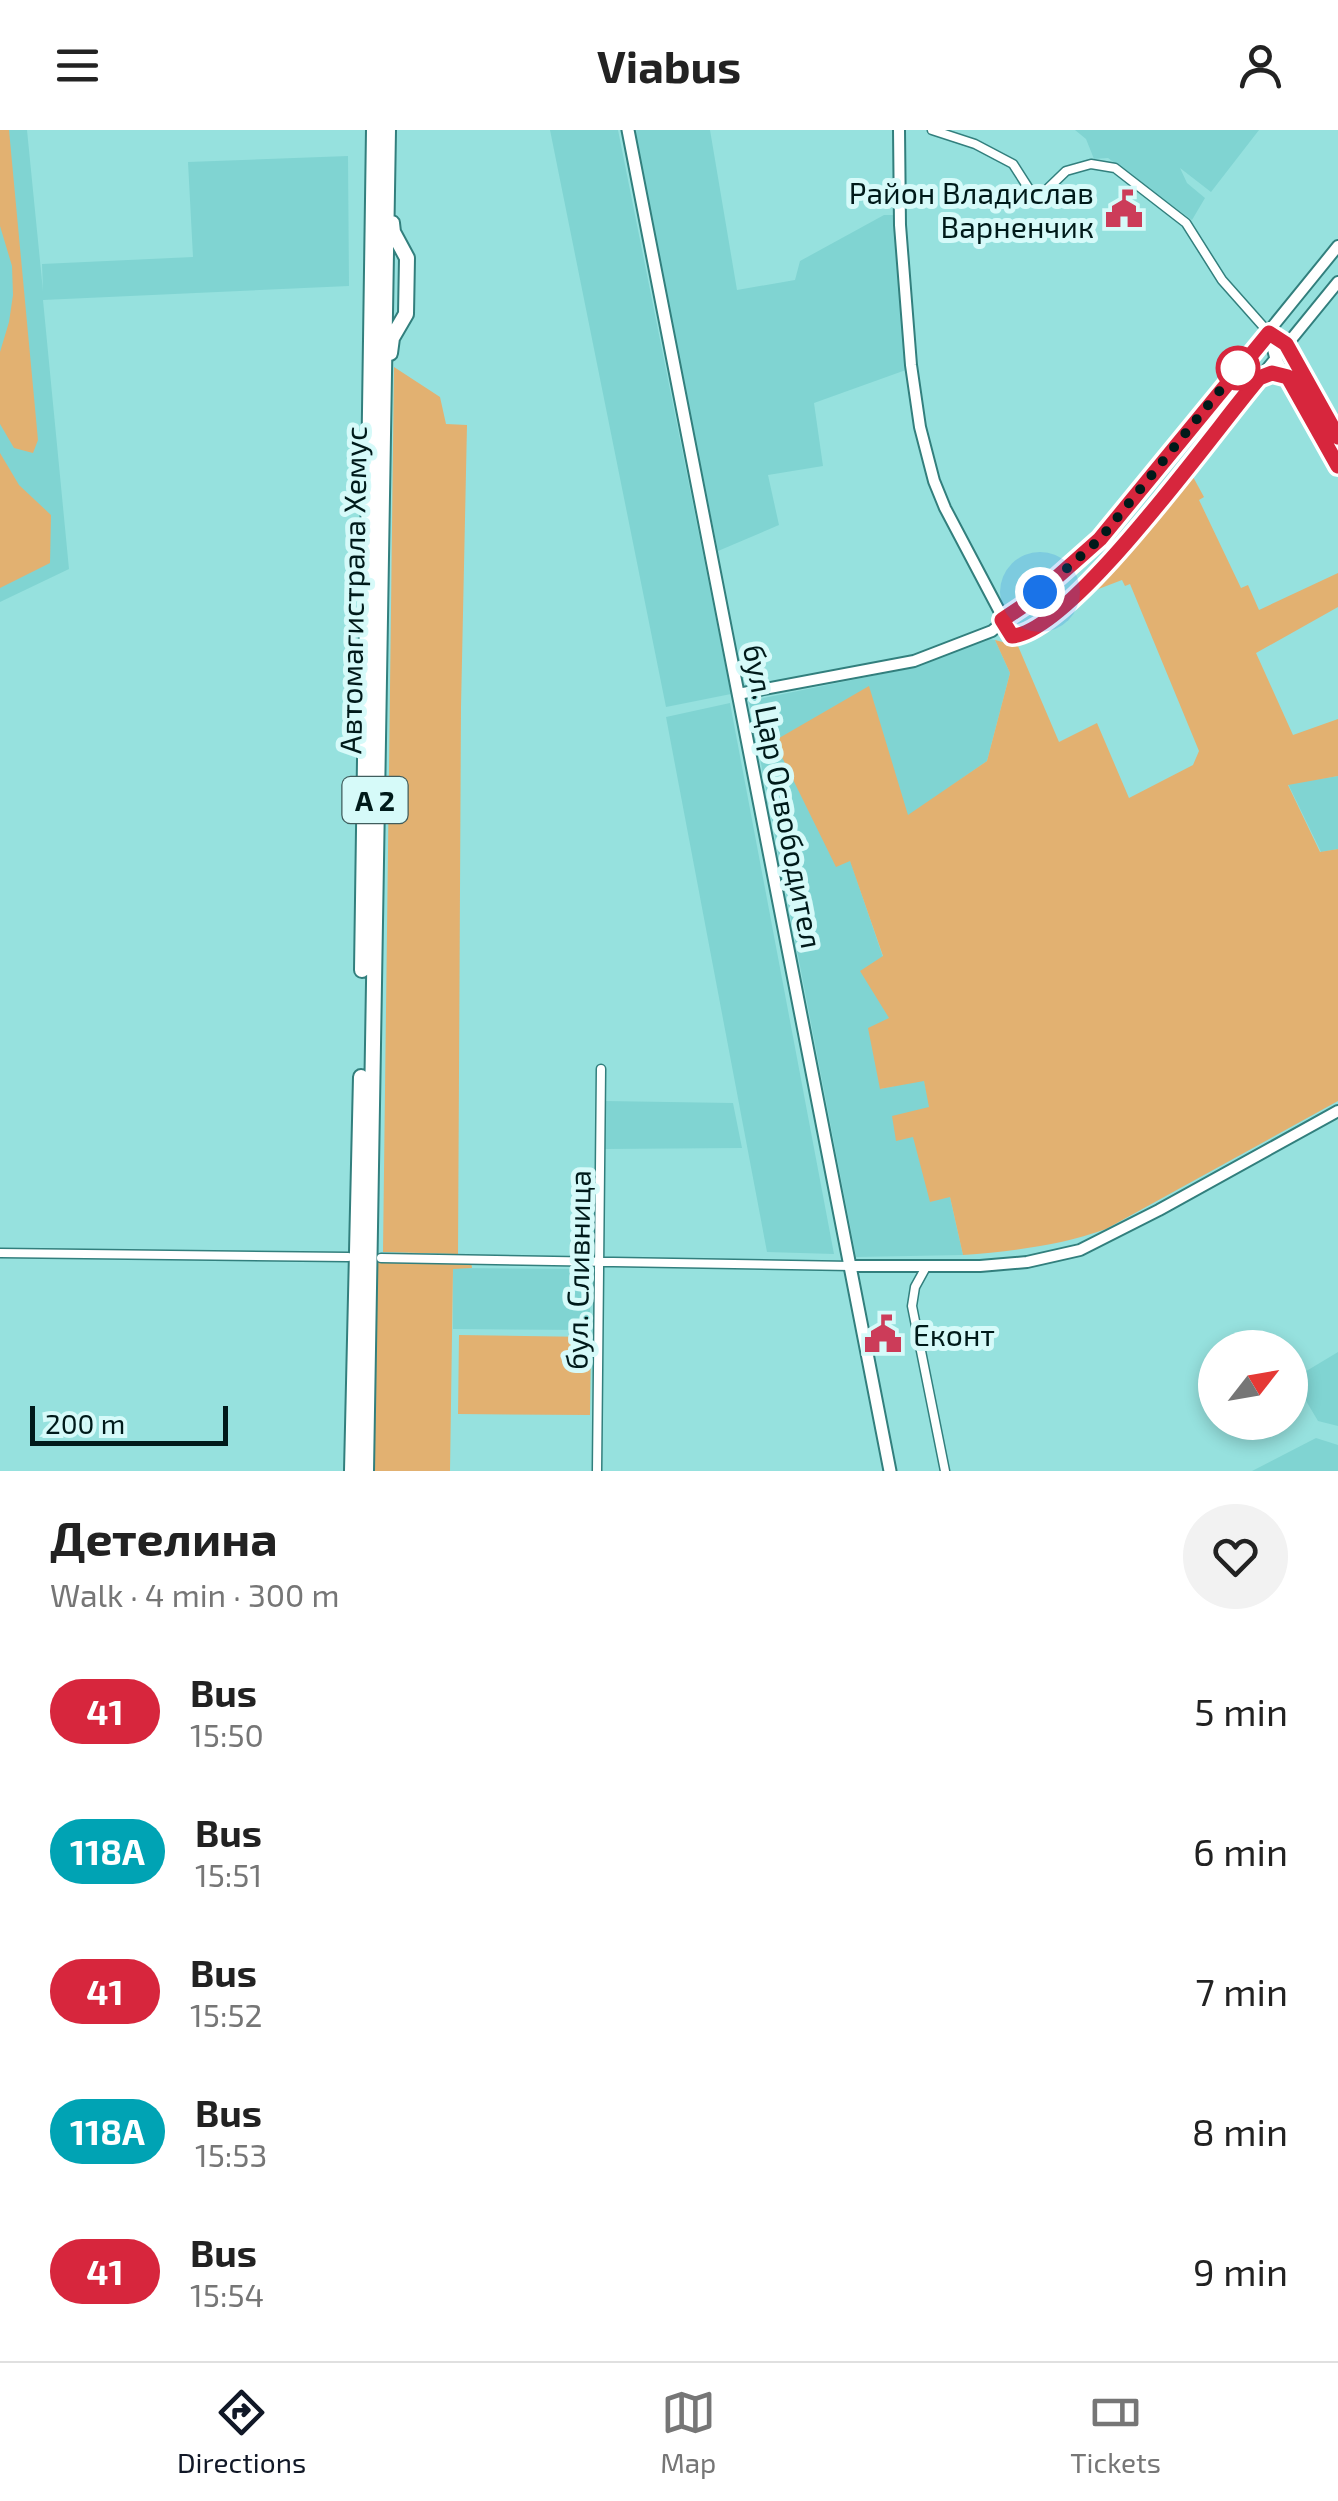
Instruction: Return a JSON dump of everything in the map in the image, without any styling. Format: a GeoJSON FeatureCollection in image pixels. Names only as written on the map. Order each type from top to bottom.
{"type":"FeatureCollection","features":[{"type":"Feature","properties":{"kind":"highway","name":"Автомагистрала Хемус"},"geometry":{"type":"LineString","coordinates":[[366,1471],[382,446],[381,153],[374,130]]}},
{"type":"Feature","properties":{"kind":"highway","name":"Автомагистрала Хемус"},"geometry":{"type":"LineString","coordinates":[[352,1471],[372,323],[381,153],[388,130]]}},
{"type":"Feature","properties":{"kind":"highway"},"geometry":{"type":"LineString","coordinates":[[360,208],[381,153]]}},
{"type":"Feature","properties":{"kind":"highway"},"geometry":{"type":"LineString","coordinates":[[360,290],[372,323]]}},
{"type":"Feature","properties":{"kind":"main road","name":"бул. Цар Освободител"},"geometry":{"type":"LineString","coordinates":[[628,130],[890,1471]]}},
{"type":"Feature","properties":{"kind":"street"},"geometry":{"type":"LineString","coordinates":[[899,130],[900,229],[920,427],[945,508],[1012,636]]}},
{"type":"Feature","properties":{"kind":"street"},"geometry":{"type":"LineString","coordinates":[[932,130],[975,144],[1013,164],[1036,200],[1066,171],[1092,164],[1114,168],[1186,223],[1222,280],[1269,333],[1286,344],[1338,437]]}},
{"type":"Feature","properties":{"kind":"street"},"geometry":{"type":"LineString","coordinates":[[738,694],[914,661],[992,631],[1100,539],[1338,246]]}},
{"type":"Feature","properties":{"kind":"street"},"geometry":{"type":"LineString","coordinates":[[992,631],[1022,634],[1065,606],[1118,552],[1338,282]]}},
{"type":"Feature","properties":{"kind":"street"},"geometry":{"type":"LineString","coordinates":[[1269,333],[1275,357],[1338,466]]}},
{"type":"Feature","properties":{"kind":"street"},"geometry":{"type":"LineString","coordinates":[[1259,378],[1272,373],[1288,377]]}},
{"type":"Feature","properties":{"kind":"street","name":"бул. Сливница"},"geometry":{"type":"LineString","coordinates":[[597,1471],[601,1068]]}},
{"type":"Feature","properties":{"kind":"street"},"geometry":{"type":"LineString","coordinates":[[381,1258],[926,1267],[1027,1262],[1080,1250],[1338,1111]]}},
{"type":"Feature","properties":{"kind":"street"},"geometry":{"type":"LineString","coordinates":[[0,1253],[348,1257]]}},
{"type":"Feature","properties":{"kind":"street"},"geometry":{"type":"LineString","coordinates":[[926,1267],[915,1287],[912,1306],[945,1471]]}},
{"type":"Feature","properties":{"kind":"shaded area"},"geometry":{"type":"Polygon","coordinates":[[[0,130],[27,130],[43,291],[42,264],[193,257],[188,162],[348,156],[349,286],[43,300],[69,569],[0,602],[0,130]]]}},
{"type":"Feature","properties":{"kind":"shaded area"},"geometry":{"type":"Polygon","coordinates":[[[0,130],[9,130],[38,440],[33,453],[14,448],[0,424],[0,352],[13,295],[12,266],[0,226],[0,130]]]}},
{"type":"Feature","properties":{"kind":"shaded area"},"geometry":{"type":"Polygon","coordinates":[[[550,130],[618,130],[731,694],[666,707],[550,130]]]}},
{"type":"Feature","properties":{"kind":"shaded area"},"geometry":{"type":"Polygon","coordinates":[[[633,130],[710,130],[737,290],[795,280],[800,261],[884,215],[905,215],[917,366],[814,403],[823,466],[768,475],[779,525],[718,551],[633,130]]]}},
{"type":"Feature","properties":{"kind":"shaded area"},"geometry":{"type":"Polygon","coordinates":[[[1075,130],[1259,130],[1211,192],[1180,168],[1187,183],[1205,198],[1192,220],[1108,158],[1094,159],[1086,139],[1075,130]]]}},
{"type":"Feature","properties":{"kind":"shaded area"},"geometry":{"type":"Polygon","coordinates":[[[394,367],[440,397],[446,424],[467,425],[458,1254],[383,1252],[394,367]]]}},
{"type":"Feature","properties":{"kind":"shaded area"},"geometry":{"type":"Polygon","coordinates":[[[0,453],[19,485],[51,515],[50,563],[0,588],[0,453]]]}},
{"type":"Feature","properties":{"kind":"shaded area"},"geometry":{"type":"Polygon","coordinates":[[[1192,475],[1204,497],[1199,500],[1241,588],[1248,585],[1259,610],[1338,573],[1338,607],[1256,653],[1293,735],[1338,719],[1338,776],[1288,785],[1320,852],[1338,849],[1338,1101],[1106,1229],[1035,1247],[963,1255],[950,1197],[930,1202],[913,1137],[896,1141],[892,1116],[929,1107],[924,1081],[880,1089],[868,1028],[889,1018],[860,971],[883,956],[850,861],[836,867],[774,741],[869,686],[908,815],[987,761],[1010,673],[995,640],[1018,646],[1059,742],[1097,723],[1129,798],[1193,765],[1199,751],[1130,584],[1125,586],[1122,580],[1088,593],[1089,598],[1075,604],[1115,566],[1192,475]]]}},
{"type":"Feature","properties":{"kind":"shaded area"},"geometry":{"type":"Polygon","coordinates":[[[982,638],[995,640],[1010,673],[987,761],[836,866],[850,860],[883,957],[889,1018],[880,1089],[924,1080],[930,1107],[896,1140],[913,1136],[950,1197],[963,1255],[856,1257],[749,701],[921,666],[982,638]]]}},
{"type":"Feature","properties":{"kind":"shaded area"},"geometry":{"type":"Polygon","coordinates":[[[730,703],[834,1254],[767,1252],[666,717],[730,703]]]}},
{"type":"Feature","properties":{"kind":"shaded area"},"geometry":{"type":"Polygon","coordinates":[[[1338,776],[1338,849],[1321,852],[1288,784],[1338,776]]]}},
{"type":"Feature","properties":{"kind":"shaded area"},"geometry":{"type":"Polygon","coordinates":[[[605,1101],[733,1103],[742,1148],[604,1149],[605,1101]]]}},
{"type":"Feature","properties":{"kind":"shaded area"},"geometry":{"type":"Polygon","coordinates":[[[471,1261],[472,1268],[453,1269],[450,1471],[373,1471],[377,1262],[471,1261]]]}},
{"type":"Feature","properties":{"kind":"shaded area"},"geometry":{"type":"Polygon","coordinates":[[[453,1268],[590,1269],[590,1330],[453,1329],[453,1268]]]}},
{"type":"Feature","properties":{"kind":"shaded area"},"geometry":{"type":"Polygon","coordinates":[[[459,1335],[591,1337],[590,1415],[458,1414],[459,1335]]]}},
{"type":"Feature","properties":{"kind":"shaded area"},"geometry":{"type":"Polygon","coordinates":[[[1338,1352],[1338,1426],[1318,1421],[1308,1404],[1308,1370],[1338,1352]]]}},
{"type":"Feature","properties":{"kind":"shaded area"},"geometry":{"type":"Polygon","coordinates":[[[1316,1438],[1338,1445],[1338,1471],[1252,1471],[1316,1438]]]}},
{"type":"Feature","properties":{"kind":"bus line","name":"41"},"geometry":{"type":"LineString","coordinates":[[1338,437],[1286,344],[1269,333],[1100,539],[1029,602],[1002,620],[1012,636],[1022,634],[1065,606],[1118,552],[1259,378],[1272,373],[1288,377],[1338,466]]}},
{"type":"Feature","properties":{"kind":"place","name":"Район Владислав Варненчик"},"geometry":{"type":"Point","coordinates":[1124,209]}},
{"type":"Feature","properties":{"kind":"place","name":"Еконт"},"geometry":{"type":"Point","coordinates":[883,1334]}},
{"type":"Feature","properties":{"kind":"route"},"geometry":{"type":"LineString","coordinates":[[1040,592],[1100,539],[1238,368]]}}]}
